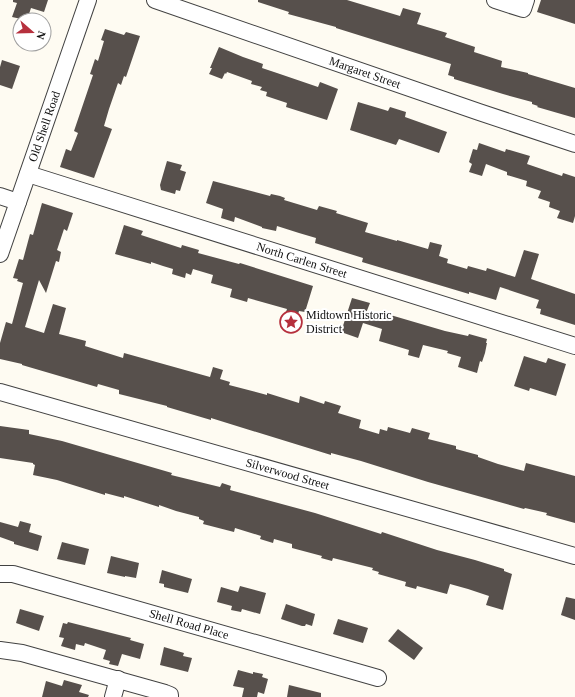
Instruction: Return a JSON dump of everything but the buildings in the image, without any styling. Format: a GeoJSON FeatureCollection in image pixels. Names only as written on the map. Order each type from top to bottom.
{"type":"FeatureCollection","features":[{"type":"Feature","properties":{"kind":"street","name":"Old Shell Road"},"geometry":{"type":"LineString","coordinates":[[0,254],[88,0]]}},
{"type":"Feature","properties":{"kind":"street","name":"Margaret Street"},"geometry":{"type":"LineString","coordinates":[[155,0],[575,144]]}},
{"type":"Feature","properties":{"kind":"street"},"geometry":{"type":"LineString","coordinates":[[495,0],[524,9],[526,0]]}},
{"type":"Feature","properties":{"kind":"street","name":"North Carlen Street"},"geometry":{"type":"LineString","coordinates":[[28,174],[575,346]]}},
{"type":"Feature","properties":{"kind":"street"},"geometry":{"type":"LineString","coordinates":[[0,196],[18,202]]}},
{"type":"Feature","properties":{"kind":"street","name":"Silverwood Street"},"geometry":{"type":"LineString","coordinates":[[0,392],[575,556]]}},
{"type":"Feature","properties":{"kind":"street","name":"Shell Road Place"},"geometry":{"type":"LineString","coordinates":[[0,574],[12,574],[378,678]]}},
{"type":"Feature","properties":{"kind":"street"},"geometry":{"type":"LineString","coordinates":[[0,650],[22,653],[118,679],[138,691],[165,693],[170,695],[170,697]]}},
{"type":"Feature","properties":{"kind":"street"},"geometry":{"type":"LineString","coordinates":[[113,697],[118,679]]}},
{"type":"Feature","properties":{"kind":"place","name":"Midtown Historic District"},"geometry":{"type":"Point","coordinates":[291,322]}}]}
